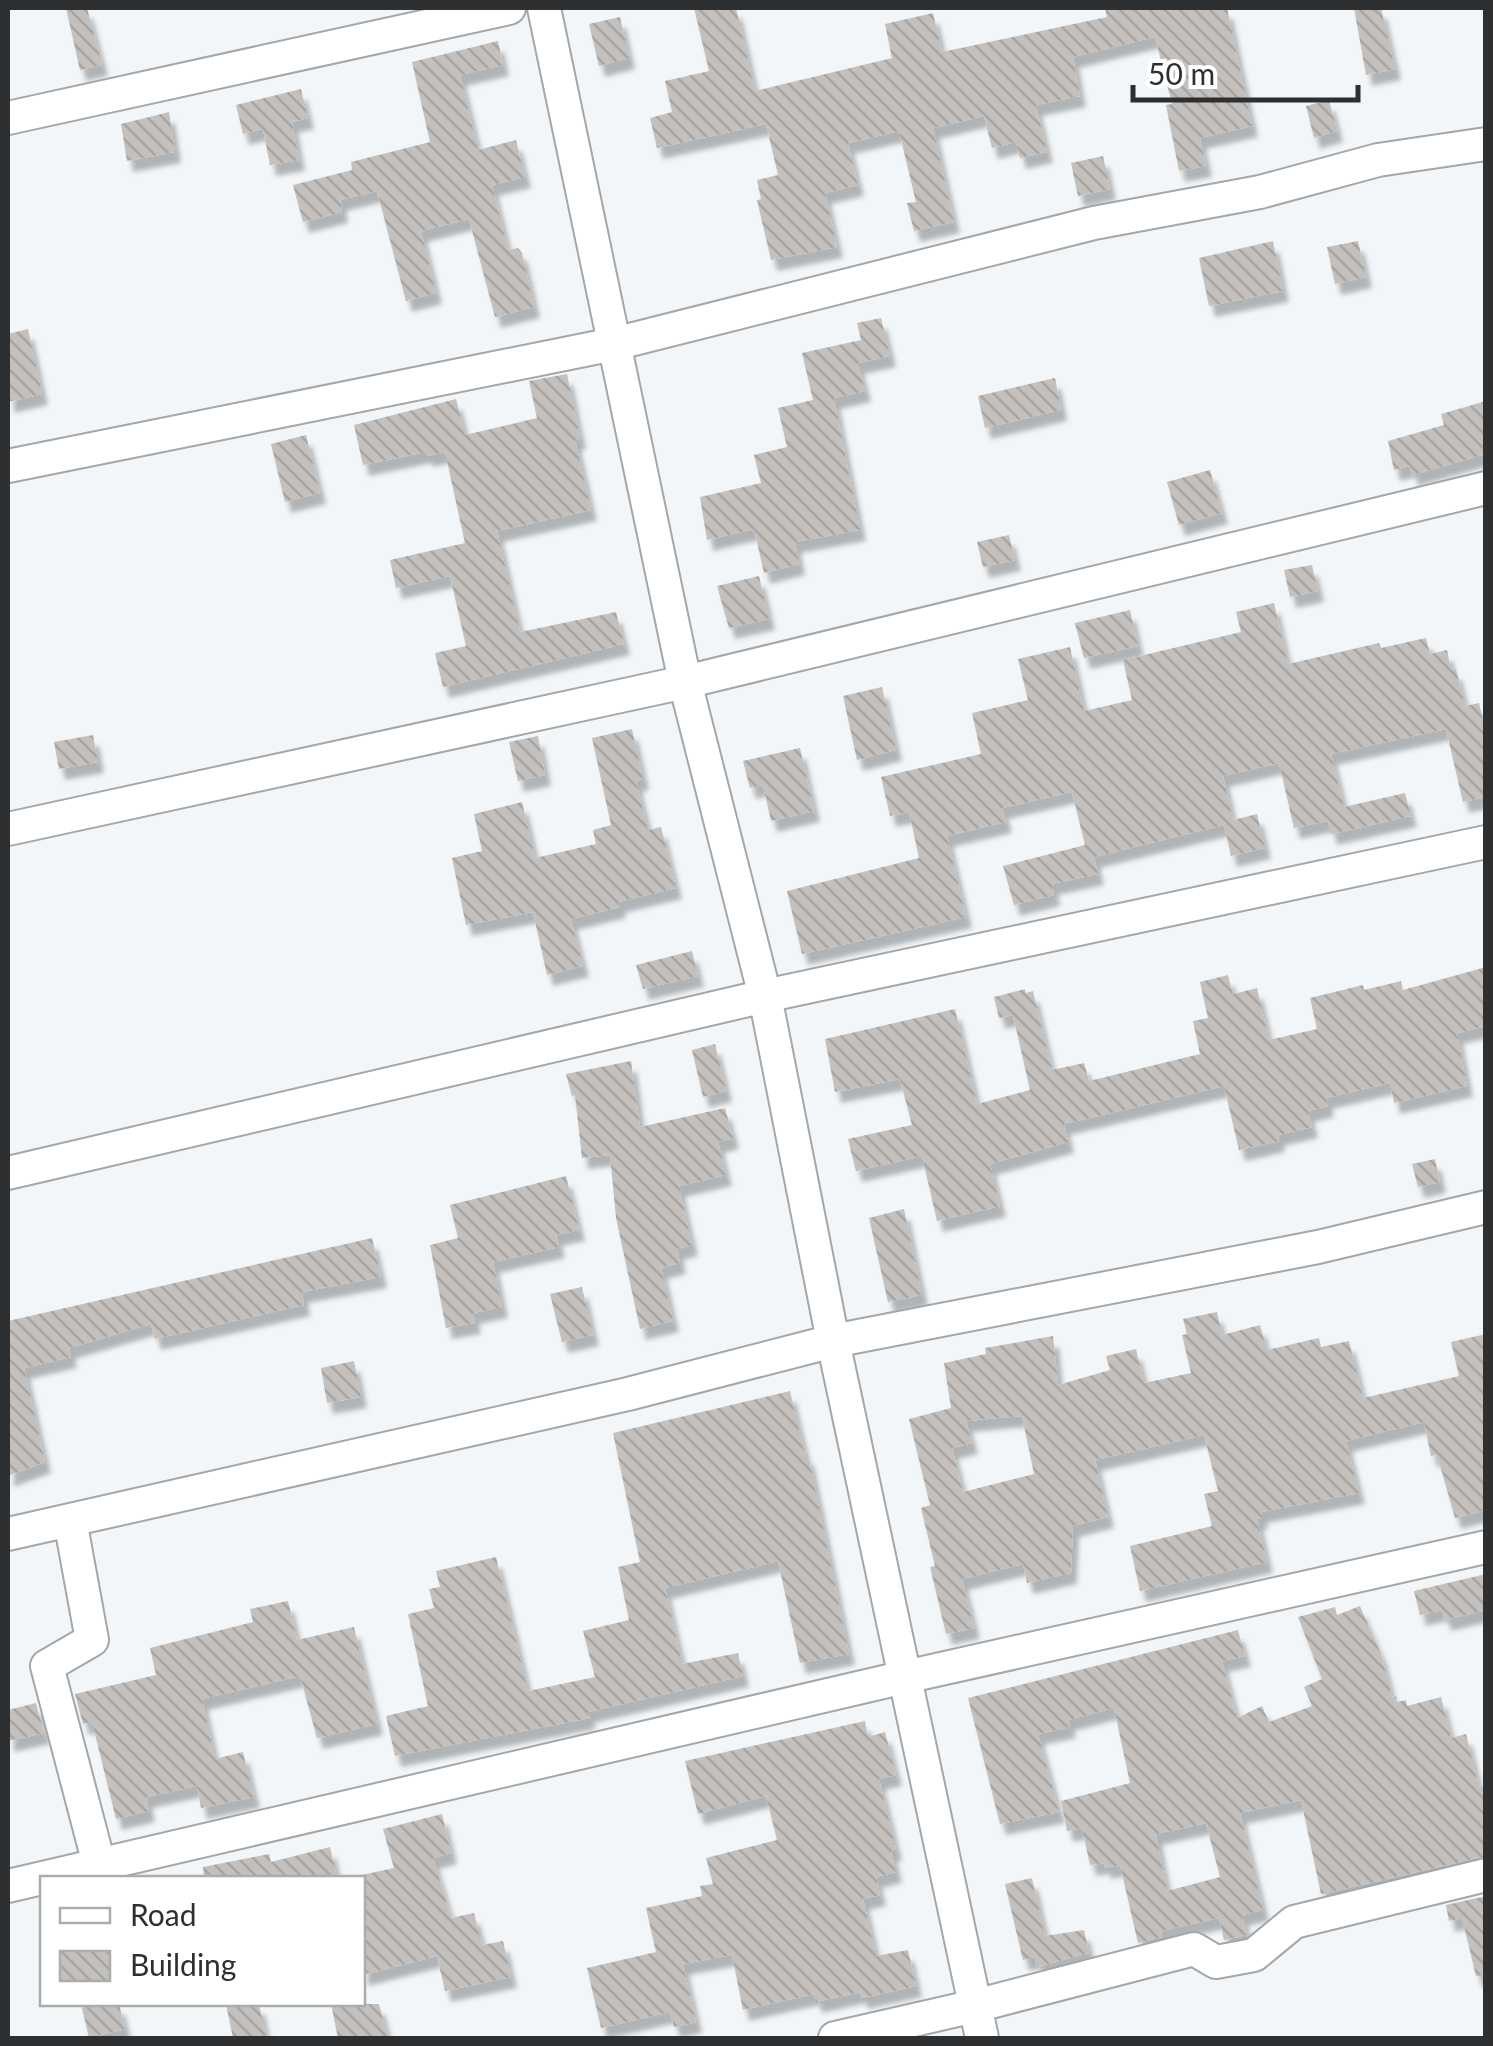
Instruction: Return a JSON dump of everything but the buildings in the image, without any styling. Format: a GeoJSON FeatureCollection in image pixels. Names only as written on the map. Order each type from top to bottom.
{"type":"FeatureCollection","features":[{"type":"Feature","properties":{"kind":"street"},"geometry":{"type":"LineString","coordinates":[[8,118],[509,8]]}},
{"type":"Feature","properties":{"kind":"street"},"geometry":{"type":"LineString","coordinates":[[544,8],[685,682],[765,996],[982,2038]]}},
{"type":"Feature","properties":{"kind":"street"},"geometry":{"type":"LineString","coordinates":[[8,466],[614,344],[1094,223],[1260,192],[1378,160],[1486,144]]}},
{"type":"Feature","properties":{"kind":"street"},"geometry":{"type":"LineString","coordinates":[[8,829],[685,682],[1486,488]]}},
{"type":"Feature","properties":{"kind":"street"},"geometry":{"type":"LineString","coordinates":[[8,1173],[765,996],[1486,842]]}},
{"type":"Feature","properties":{"kind":"street"},"geometry":{"type":"LineString","coordinates":[[8,1534],[628,1394],[834,1340],[1318,1247],[1486,1208]]}},
{"type":"Feature","properties":{"kind":"street"},"geometry":{"type":"LineString","coordinates":[[70,1520],[92,1640],[47,1666],[99,1864]]}},
{"type":"Feature","properties":{"kind":"street"},"geometry":{"type":"LineString","coordinates":[[49,1876],[1486,1547]]}},
{"type":"Feature","properties":{"kind":"street"},"geometry":{"type":"LineString","coordinates":[[835,2038],[976,2006],[1194,1948],[1216,1962],[1254,1955],[1294,1922],[1486,1875]]}},
{"type":"Feature","properties":{"kind":"street"},"geometry":{"type":"LineString","coordinates":[[8,1886],[40,1878]]}}]}
